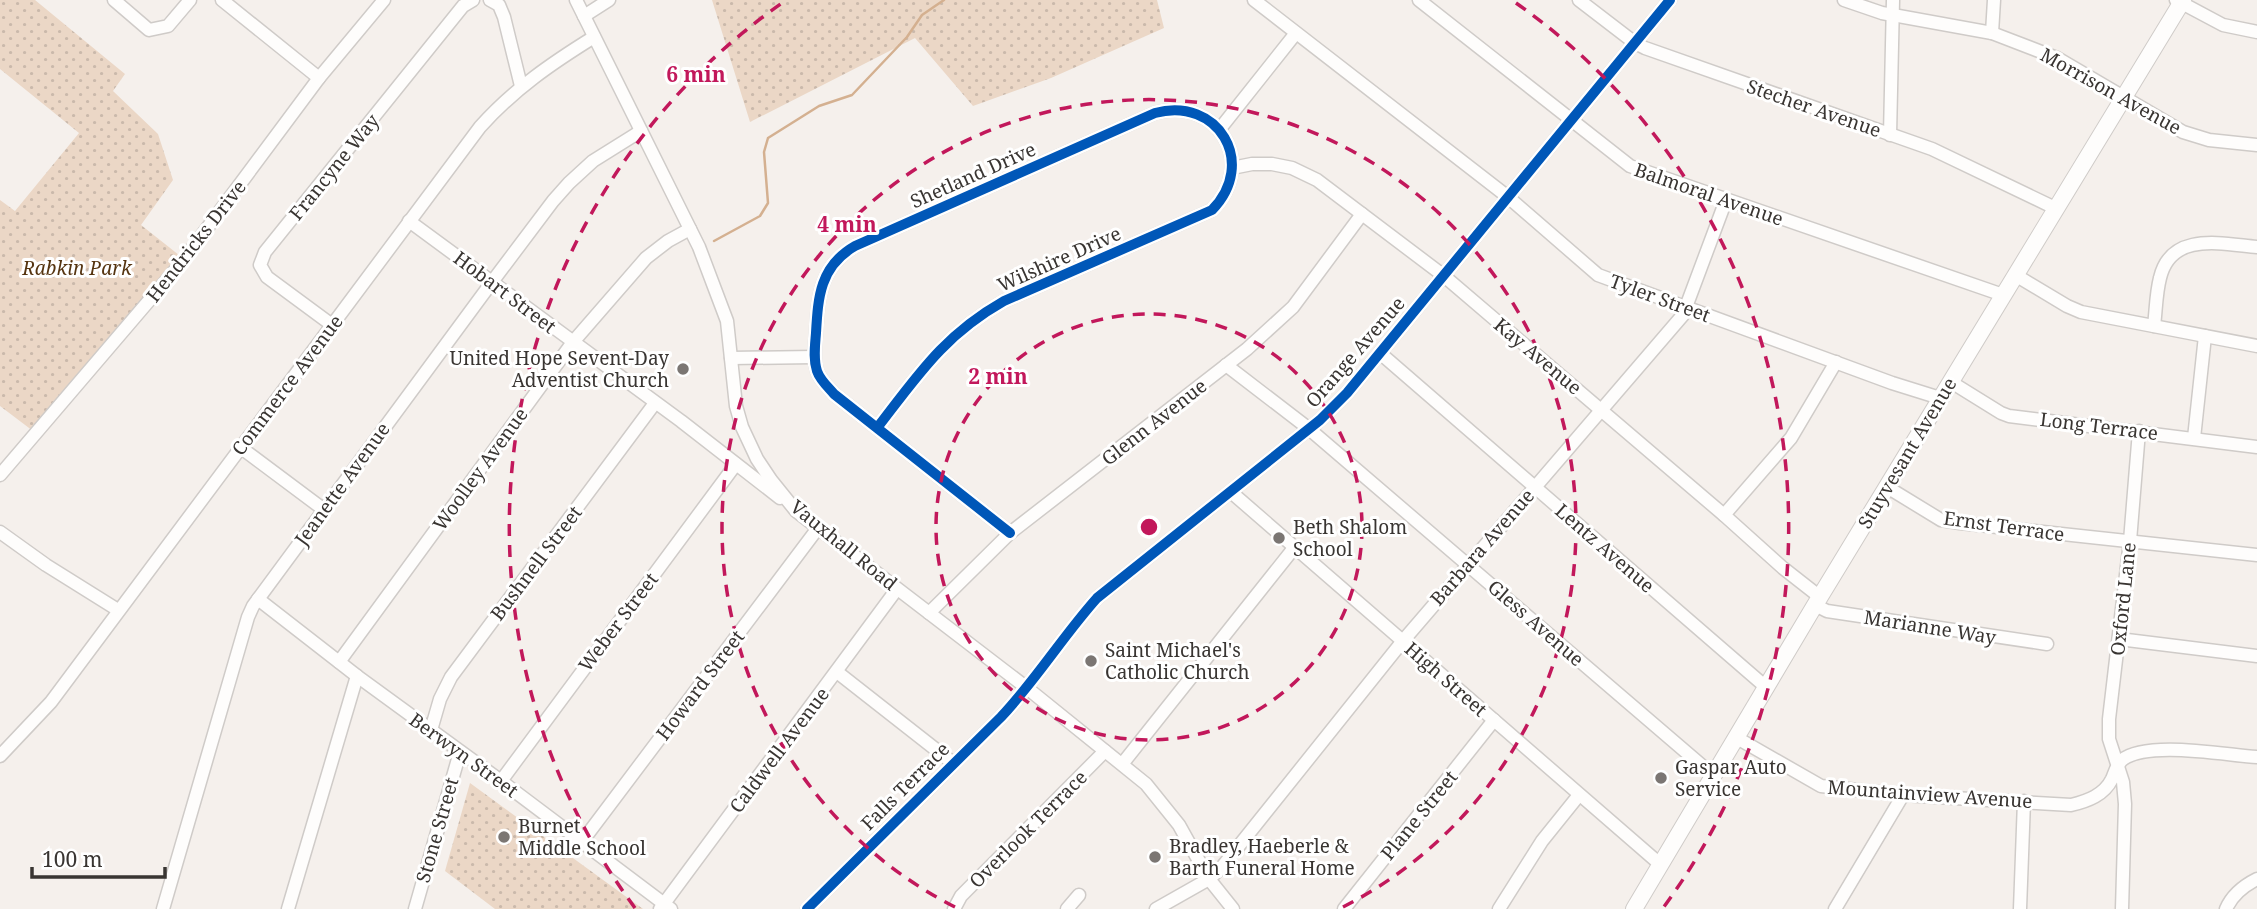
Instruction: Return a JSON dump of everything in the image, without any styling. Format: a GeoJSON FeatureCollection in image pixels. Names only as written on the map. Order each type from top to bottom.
{"type":"FeatureCollection","features":[{"type":"Feature","properties":{"kind":"main road","name":"Stuyvesant Avenue"},"geometry":{"type":"LineString","coordinates":[[1634,909],[2180,1]]}},
{"type":"Feature","properties":{"kind":"street"},"geometry":{"type":"LineString","coordinates":[[114,0],[149,30],[168,26],[190,0]]}},
{"type":"Feature","properties":{"kind":"street"},"geometry":{"type":"LineString","coordinates":[[222,0],[319,78]]}},
{"type":"Feature","properties":{"kind":"street","name":"Hendricks Drive"},"geometry":{"type":"LineString","coordinates":[[0,475],[159,291],[319,78],[384,0]]}},
{"type":"Feature","properties":{"kind":"street","name":"Francyne Way"},"geometry":{"type":"LineString","coordinates":[[332,325],[267,277],[260,265],[265,252],[463,6],[473,0]]}},
{"type":"Feature","properties":{"kind":"street"},"geometry":{"type":"LineString","coordinates":[[490,0],[499,5],[504,17],[521,86]]}},
{"type":"Feature","properties":{"kind":"street","name":"Vauxhall Road"},"geometry":{"type":"LineString","coordinates":[[576,0],[690,229],[727,321],[736,406],[742,427],[771,480],[796,511],[1027,688],[1146,784],[1169,813],[1209,879],[1233,909]]}},
{"type":"Feature","properties":{"kind":"street"},"geometry":{"type":"LineString","coordinates":[[584,16],[609,0]]}},
{"type":"Feature","properties":{"kind":"street","name":"Tyler Street"},"geometry":{"type":"LineString","coordinates":[[1254,0],[1508,197],[1598,275],[1892,383],[1940,398]]}},
{"type":"Feature","properties":{"kind":"street","name":"Balmoral Avenue"},"geometry":{"type":"LineString","coordinates":[[1419,0],[1630,166],[2003,295]]}},
{"type":"Feature","properties":{"kind":"street","name":"Stecher Avenue"},"geometry":{"type":"LineString","coordinates":[[1579,0],[1634,43],[1932,149],[2055,208]]}},
{"type":"Feature","properties":{"kind":"street","name":"Orange Avenue"},"geometry":{"type":"LineString","coordinates":[[1027,688],[1070,629],[1097,598],[1320,420],[1347,393],[1670,0]]}},
{"type":"Feature","properties":{"kind":"street","name":"Morrison Avenue"},"geometry":{"type":"LineString","coordinates":[[1844,0],[1893,14],[1992,33],[2057,58],[2183,132],[2226,143],[2257,145]]}},
{"type":"Feature","properties":{"kind":"street"},"geometry":{"type":"LineString","coordinates":[[1890,135],[1893,0]]}},
{"type":"Feature","properties":{"kind":"street"},"geometry":{"type":"LineString","coordinates":[[1992,33],[1994,0]]}},
{"type":"Feature","properties":{"kind":"street"},"geometry":{"type":"LineString","coordinates":[[2180,1],[2222,25],[2257,32]]}},
{"type":"Feature","properties":{"kind":"street"},"geometry":{"type":"LineString","coordinates":[[1232,169],[1230,151],[1219,130],[1296,33]]}},
{"type":"Feature","properties":{"kind":"street","name":"Commerce Avenue"},"geometry":{"type":"LineString","coordinates":[[0,756],[51,702],[480,127],[521,86],[544,68],[594,37]]}},
{"type":"Feature","properties":{"kind":"street","name":"Shetland Drive"},"geometry":{"type":"LineString","coordinates":[[814,357],[818,297],[822,283],[832,264],[855,246],[1155,113],[1172,109],[1195,113],[1211,121],[1219,130]]}},
{"type":"Feature","properties":{"kind":"street","name":"Jeanette Avenue"},"geometry":{"type":"LineString","coordinates":[[163,909],[248,617],[258,599],[492,282],[569,183],[593,161],[641,131]]}},
{"type":"Feature","properties":{"kind":"street","name":"Kay Avenue"},"geometry":{"type":"LineString","coordinates":[[1232,169],[1262,164],[1292,168],[1317,180],[1444,276],[1724,515],[1818,601]]}},
{"type":"Feature","properties":{"kind":"street","name":"Wilshire Drive"},"geometry":{"type":"LineString","coordinates":[[877,428],[933,356],[964,326],[1004,301],[1209,212],[1226,191],[1232,169]]}},
{"type":"Feature","properties":{"kind":"street","name":"Barbara Avenue"},"geometry":{"type":"LineString","coordinates":[[1156,909],[1209,879],[1222,867],[1402,642],[1687,307],[1726,200]]}},
{"type":"Feature","properties":{"kind":"street","name":"Glenn Avenue"},"geometry":{"type":"LineString","coordinates":[[929,613],[1010,533],[1226,365],[1293,307],[1362,214]]}},
{"type":"Feature","properties":{"kind":"street","name":"Hobart Street"},"geometry":{"type":"LineString","coordinates":[[409,221],[681,421],[796,511]]}},
{"type":"Feature","properties":{"kind":"street","name":"Woolley Avenue"},"geometry":{"type":"LineString","coordinates":[[339,662],[573,342],[646,258],[690,229]]}},
{"type":"Feature","properties":{"kind":"street"},"geometry":{"type":"LineString","coordinates":[[2154,326],[2159,278],[2174,253],[2201,242],[2257,247]]}},
{"type":"Feature","properties":{"kind":"street"},"geometry":{"type":"LineString","coordinates":[[2017,275],[2081,312],[2257,346]]}},
{"type":"Feature","properties":{"kind":"street"},"geometry":{"type":"LineString","coordinates":[[2194,438],[2205,336]]}},
{"type":"Feature","properties":{"kind":"street","name":"Lentz Avenue"},"geometry":{"type":"LineString","coordinates":[[1380,354],[1767,688]]}},
{"type":"Feature","properties":{"kind":"street"},"geometry":{"type":"LineString","coordinates":[[731,358],[814,357],[818,374],[834,394],[1010,533]]}},
{"type":"Feature","properties":{"kind":"street"},"geometry":{"type":"LineString","coordinates":[[1724,515],[1791,438],[1836,362]]}},
{"type":"Feature","properties":{"kind":"street","name":"Gless Avenue"},"geometry":{"type":"LineString","coordinates":[[1226,365],[1308,429],[1714,776]]}},
{"type":"Feature","properties":{"kind":"street","name":"Long Terrace"},"geometry":{"type":"LineString","coordinates":[[1951,382],[2009,416],[2257,447]]}},
{"type":"Feature","properties":{"kind":"street","name":"Bushnell Street"},"geometry":{"type":"LineString","coordinates":[[431,730],[440,699],[451,677],[655,404]]}},
{"type":"Feature","properties":{"kind":"street","name":"Oxford Lane"},"geometry":{"type":"LineString","coordinates":[[2122,909],[2125,804],[2123,782],[2109,738],[2109,719],[2130,541],[2139,431]]}},
{"type":"Feature","properties":{"kind":"street"},"geometry":{"type":"LineString","coordinates":[[240,447],[323,509]]}},
{"type":"Feature","properties":{"kind":"street","name":"Weber Street"},"geometry":{"type":"LineString","coordinates":[[501,781],[736,464]]}},
{"type":"Feature","properties":{"kind":"street","name":"Ernst Terrace"},"geometry":{"type":"LineString","coordinates":[[1886,487],[1941,520],[2257,555]]}},
{"type":"Feature","properties":{"kind":"street","name":"High Street"},"geometry":{"type":"LineString","coordinates":[[1231,492],[1661,865]]}},
{"type":"Feature","properties":{"kind":"street","name":"Howard Street"},"geometry":{"type":"LineString","coordinates":[[582,843],[818,528]]}},
{"type":"Feature","properties":{"kind":"street"},"geometry":{"type":"LineString","coordinates":[[2,533],[118,610]]}},
{"type":"Feature","properties":{"kind":"street"},"geometry":{"type":"LineString","coordinates":[[1123,764],[1294,548]]}},
{"type":"Feature","properties":{"kind":"street","name":"Caldwell Avenue"},"geometry":{"type":"LineString","coordinates":[[665,907],[897,589]]}},
{"type":"Feature","properties":{"kind":"street","name":"Berwyn Street"},"geometry":{"type":"LineString","coordinates":[[258,599],[665,907]]}},
{"type":"Feature","properties":{"kind":"street","name":"Marianne Way"},"geometry":{"type":"LineString","coordinates":[[1818,601],[1827,611],[2047,644]]}},
{"type":"Feature","properties":{"kind":"street"},"geometry":{"type":"LineString","coordinates":[[2119,639],[2257,656]]}},
{"type":"Feature","properties":{"kind":"street"},"geometry":{"type":"LineString","coordinates":[[837,672],[953,763]]}},
{"type":"Feature","properties":{"kind":"street"},"geometry":{"type":"LineString","coordinates":[[288,909],[357,676]]}},
{"type":"Feature","properties":{"kind":"street","name":"Falls Terrace"},"geometry":{"type":"LineString","coordinates":[[807,909],[1027,688]]}},
{"type":"Feature","properties":{"kind":"street","name":"Plane Street"},"geometry":{"type":"LineString","coordinates":[[1344,909],[1494,720]]}},
{"type":"Feature","properties":{"kind":"street","name":"Mountainview Avenue"},"geometry":{"type":"LineString","coordinates":[[1737,737],[1821,786],[1903,795],[2071,805],[2104,791],[2117,766]]}},
{"type":"Feature","properties":{"kind":"street"},"geometry":{"type":"LineString","coordinates":[[2117,766],[2130,756],[2161,749],[2257,757]]}},
{"type":"Feature","properties":{"kind":"street","name":"Overlook Terrace"},"geometry":{"type":"LineString","coordinates":[[954,909],[961,896],[1105,751]]}},
{"type":"Feature","properties":{"kind":"street","name":"Stone Street"},"geometry":{"type":"LineString","coordinates":[[415,909],[460,752]]}},
{"type":"Feature","properties":{"kind":"street"},"geometry":{"type":"LineString","coordinates":[[1499,909],[1542,841],[1579,795]]}},
{"type":"Feature","properties":{"kind":"street"},"geometry":{"type":"LineString","coordinates":[[1835,909],[1903,795]]}},
{"type":"Feature","properties":{"kind":"street"},"geometry":{"type":"LineString","coordinates":[[2020,909],[2024,801]]}},
{"type":"Feature","properties":{"kind":"street"},"geometry":{"type":"LineString","coordinates":[[2226,909],[2235,894],[2257,879]]}},
{"type":"Feature","properties":{"kind":"street"},"geometry":{"type":"LineString","coordinates":[[1067,909],[1079,895]]}},
{"type":"Feature","properties":{"kind":"green space","name":"Rabkin Park"},"geometry":{"type":"Polygon","coordinates":[[[0,0],[35,0],[125,74],[113,91],[158,134],[173,180],[141,225],[184,259],[37,434],[0,406],[0,200],[15,211],[79,133],[0,69],[0,0]]]}},
{"type":"Feature","properties":{"kind":"green space"},"geometry":{"type":"Polygon","coordinates":[[[712,0],[1157,0],[1164,28],[1051,78],[973,106],[915,38],[750,122],[712,0]]]}},
{"type":"Feature","properties":{"kind":"green space","name":"Burnet Middle School"},"geometry":{"type":"Polygon","coordinates":[[[470,783],[643,909],[495,909],[445,871],[470,783]]]}},
{"type":"Feature","properties":{"kind":"waterway"},"geometry":{"type":"LineString","coordinates":[[714,241],[760,216],[768,203],[764,152],[768,138],[819,106],[852,95],[907,37],[922,15],[944,0]]}},
{"type":"Feature","properties":{"kind":"cycle path"},"geometry":{"type":"LineString","coordinates":[[807,909],[1001,717],[1097,598],[1320,420],[1347,393],[1670,0]]}},
{"type":"Feature","properties":{"kind":"cycle path"},"geometry":{"type":"LineString","coordinates":[[877,428],[892,409],[906,391],[933,357],[983,314],[1004,301],[1212,210],[1225,192],[1231,173],[1231,154],[1224,138],[1213,124],[1197,114],[1177,110],[1155,113],[855,246],[843,254],[828,273],[820,295],[815,348],[816,366],[822,380],[834,394],[1010,533]]}},
{"type":"Feature","properties":{"kind":"place","name":"United Hope Sevent-Day Adventist Church"},"geometry":{"type":"Point","coordinates":[683,369]}},
{"type":"Feature","properties":{"kind":"place","name":"Beth Shalom School"},"geometry":{"type":"Point","coordinates":[1279,538]}},
{"type":"Feature","properties":{"kind":"place","name":"Saint Michael's Catholic Church"},"geometry":{"type":"Point","coordinates":[1091,661]}},
{"type":"Feature","properties":{"kind":"place","name":"Gaspar Auto Service"},"geometry":{"type":"Point","coordinates":[1661,778]}},
{"type":"Feature","properties":{"kind":"place","name":"Burnet Middle School"},"geometry":{"type":"Point","coordinates":[504,837]}},
{"type":"Feature","properties":{"kind":"place","name":"Bradley, Haeberle & Barth Funeral Home"},"geometry":{"type":"Point","coordinates":[1155,857]}}]}
